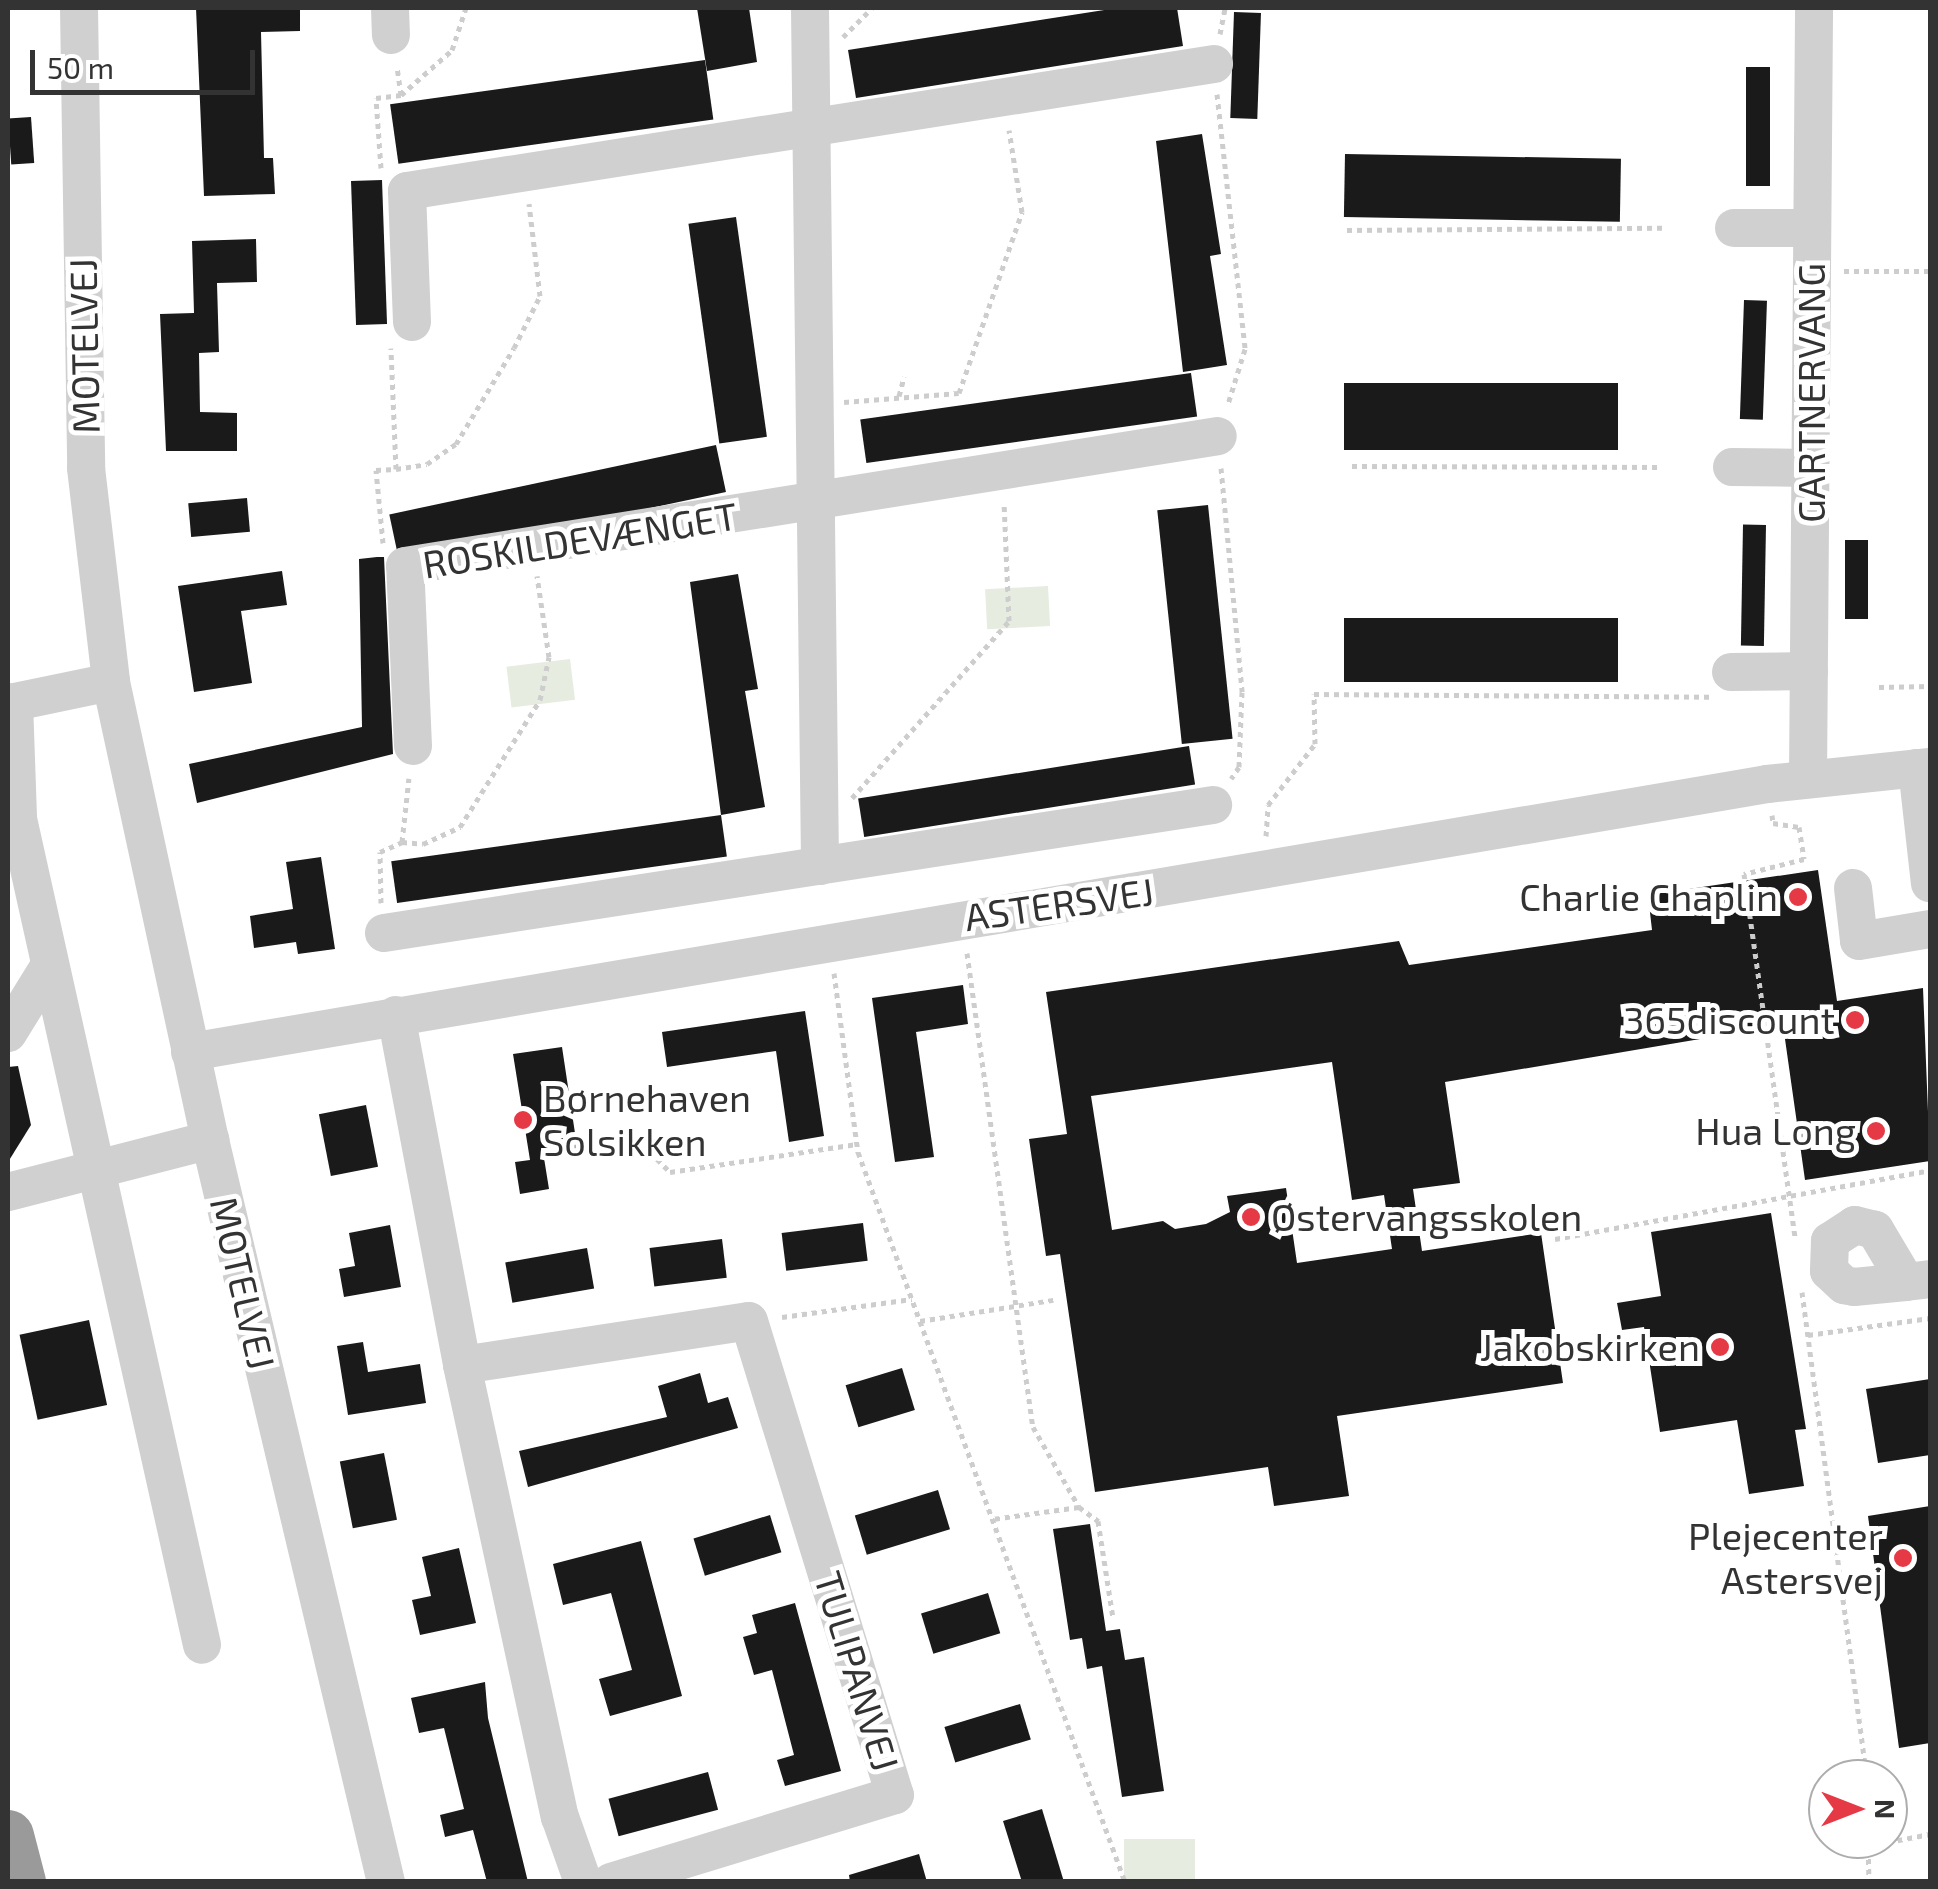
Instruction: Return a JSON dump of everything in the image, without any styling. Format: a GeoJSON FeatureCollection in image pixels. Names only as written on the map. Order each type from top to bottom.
{"type":"FeatureCollection","features":[{"type":"Feature","properties":{"kind":"highway"},"geometry":{"type":"LineString","coordinates":[[8,1836],[20,1882]]}},
{"type":"Feature","properties":{"kind":"street","name":"MOTELVEJ"},"geometry":{"type":"LineString","coordinates":[[78,8],[86,468],[111,682],[210,1140],[386,1882]]}},
{"type":"Feature","properties":{"kind":"street"},"geometry":{"type":"LineString","coordinates":[[810,8],[811,502],[820,850]]}},
{"type":"Feature","properties":{"kind":"street","name":"GARTNERVANG"},"geometry":{"type":"LineString","coordinates":[[1808,779],[1814,8]]}},
{"type":"Feature","properties":{"kind":"street"},"geometry":{"type":"LineString","coordinates":[[412,322],[406,191],[1214,64]]}},
{"type":"Feature","properties":{"kind":"street"},"geometry":{"type":"LineString","coordinates":[[1734,228],[1812,228]]}},
{"type":"Feature","properties":{"kind":"street","name":"ROSKILDEVÆNGET"},"geometry":{"type":"LineString","coordinates":[[412,746],[405,566],[1218,436]]}},
{"type":"Feature","properties":{"kind":"street"},"geometry":{"type":"LineString","coordinates":[[1732,467],[1810,468]]}},
{"type":"Feature","properties":{"kind":"street"},"geometry":{"type":"LineString","coordinates":[[1732,672],[1809,671]]}},
{"type":"Feature","properties":{"kind":"street"},"geometry":{"type":"LineString","coordinates":[[111,682],[14,702],[18,820],[202,1645]]}},
{"type":"Feature","properties":{"kind":"street"},"geometry":{"type":"LineString","coordinates":[[1924,768],[1929,865]]}},
{"type":"Feature","properties":{"kind":"street","name":"ASTERSVEJ"},"geometry":{"type":"LineString","coordinates":[[190,1052],[829,938],[1268,874],[1808,779],[1924,768]]}},
{"type":"Feature","properties":{"kind":"street"},"geometry":{"type":"LineString","coordinates":[[384,932],[820,850],[1213,805]]}},
{"type":"Feature","properties":{"kind":"street"},"geometry":{"type":"LineString","coordinates":[[1853,888],[1860,941],[1930,929]]}},
{"type":"Feature","properties":{"kind":"street"},"geometry":{"type":"LineString","coordinates":[[8,1033],[50,965]]}},
{"type":"Feature","properties":{"kind":"street"},"geometry":{"type":"LineString","coordinates":[[396,1015],[462,1365],[560,1816],[583,1882]]}},
{"type":"Feature","properties":{"kind":"street"},"geometry":{"type":"LineString","coordinates":[[8,1192],[210,1140]]}},
{"type":"Feature","properties":{"kind":"street"},"geometry":{"type":"LineString","coordinates":[[462,1365],[750,1321]]}},
{"type":"Feature","properties":{"kind":"street","name":"TULIPANVEJ"},"geometry":{"type":"LineString","coordinates":[[611,1882],[895,1795],[750,1321]]}},
{"type":"Feature","properties":{"kind":"path"},"geometry":{"type":"LineString","coordinates":[[406,191],[390,188],[378,159],[376,98],[401,95],[452,50],[466,8]]}},
{"type":"Feature","properties":{"kind":"path"},"geometry":{"type":"LineString","coordinates":[[390,21],[401,95]]}},
{"type":"Feature","properties":{"kind":"path"},"geometry":{"type":"LineString","coordinates":[[812,405],[959,393],[1022,212],[1004,98]]}},
{"type":"Feature","properties":{"kind":"path"},"geometry":{"type":"LineString","coordinates":[[405,566],[383,549],[376,470],[427,464],[456,444],[540,296],[526,171]]}},
{"type":"Feature","properties":{"kind":"path"},"geometry":{"type":"LineString","coordinates":[[1347,230],[1663,228]]}},
{"type":"Feature","properties":{"kind":"path"},"geometry":{"type":"LineString","coordinates":[[1812,270],[1930,271]]}},
{"type":"Feature","properties":{"kind":"path"},"geometry":{"type":"LineString","coordinates":[[396,468],[390,338],[412,322]]}},
{"type":"Feature","properties":{"kind":"path"},"geometry":{"type":"LineString","coordinates":[[899,397],[904,377]]}},
{"type":"Feature","properties":{"kind":"path"},"geometry":{"type":"LineString","coordinates":[[1352,466],[1659,468]]}},
{"type":"Feature","properties":{"kind":"path"},"geometry":{"type":"LineString","coordinates":[[820,850],[1009,621],[1013,580],[1001,472]]}},
{"type":"Feature","properties":{"kind":"path"},"geometry":{"type":"LineString","coordinates":[[384,932],[380,852],[402,842],[423,844],[460,827],[540,700],[549,657],[534,548]]}},
{"type":"Feature","properties":{"kind":"path"},"geometry":{"type":"LineString","coordinates":[[1268,874],[1268,805],[1315,744],[1314,694],[1732,697],[1732,672]]}},
{"type":"Feature","properties":{"kind":"path"},"geometry":{"type":"LineString","coordinates":[[1879,688],[1930,686]]}},
{"type":"Feature","properties":{"kind":"path"},"geometry":{"type":"LineString","coordinates":[[402,842],[412,746]]}},
{"type":"Feature","properties":{"kind":"path"},"geometry":{"type":"LineString","coordinates":[[962,918],[1033,1426],[1079,1507],[1098,1521],[1113,1618]]}},
{"type":"Feature","properties":{"kind":"path"},"geometry":{"type":"LineString","coordinates":[[829,938],[857,1144],[1125,1882]]}},
{"type":"Feature","properties":{"kind":"path"},"geometry":{"type":"LineString","coordinates":[[650,1152],[670,1172],[857,1144]]}},
{"type":"Feature","properties":{"kind":"path"},"geometry":{"type":"LineString","coordinates":[[1554,1238],[1930,1170]]}},
{"type":"Feature","properties":{"kind":"path"},"geometry":{"type":"LineString","coordinates":[[750,1321],[912,1299]]}},
{"type":"Feature","properties":{"kind":"path"},"geometry":{"type":"LineString","coordinates":[[920,1321],[1053,1300]]}},
{"type":"Feature","properties":{"kind":"path"},"geometry":{"type":"LineString","coordinates":[[1808,1335],[1930,1318]]}},
{"type":"Feature","properties":{"kind":"path"},"geometry":{"type":"LineString","coordinates":[[993,1519],[1079,1507]]}},
{"type":"Feature","properties":{"kind":"shaded area"},"geometry":{"type":"Polygon","coordinates":[[[1048,586],[1050,626],[987,629],[985,589],[1048,586]]]}},
{"type":"Feature","properties":{"kind":"shaded area"},"geometry":{"type":"Polygon","coordinates":[[[570,659],[575,700],[511,707],[506,667],[570,659]]]}},
{"type":"Feature","properties":{"kind":"shaded area"},"geometry":{"type":"Polygon","coordinates":[[[1124,1839],[1195,1839],[1195,1881],[1124,1881],[1124,1839]]]}},
{"type":"Feature","properties":{"kind":"building"},"geometry":{"type":"Polygon","coordinates":[[[196,8],[300,8],[300,31],[261,32],[264,158],[273,158],[275,194],[204,196],[196,8]]]}},
{"type":"Feature","properties":{"kind":"building"},"geometry":{"type":"Polygon","coordinates":[[[697,8],[749,8],[757,62],[707,71],[697,8]]]}},
{"type":"Feature","properties":{"kind":"building"},"geometry":{"type":"Polygon","coordinates":[[[1117,8],[1177,8],[1183,46],[856,98],[848,50],[1117,8]]]}},
{"type":"Feature","properties":{"kind":"building"},"geometry":{"type":"Polygon","coordinates":[[[1234,12],[1261,13],[1257,119],[1230,118],[1234,12]]]}},
{"type":"Feature","properties":{"kind":"building"},"geometry":{"type":"Polygon","coordinates":[[[705,60],[713,119],[398,164],[390,104],[705,60]]]}},
{"type":"Feature","properties":{"kind":"building"},"geometry":{"type":"Polygon","coordinates":[[[1746,67],[1770,67],[1770,186],[1746,186],[1746,67]]]}},
{"type":"Feature","properties":{"kind":"building"},"geometry":{"type":"Polygon","coordinates":[[[31,117],[34,163],[11,164],[8,119],[31,117]]]}},
{"type":"Feature","properties":{"kind":"building"},"geometry":{"type":"Polygon","coordinates":[[[1202,134],[1221,254],[1210,256],[1227,365],[1183,372],[1156,141],[1202,134]]]}},
{"type":"Feature","properties":{"kind":"building"},"geometry":{"type":"Polygon","coordinates":[[[1345,154],[1621,159],[1620,222],[1344,217],[1345,154]]]}},
{"type":"Feature","properties":{"kind":"building"},"geometry":{"type":"Polygon","coordinates":[[[382,180],[387,324],[356,325],[351,181],[382,180]]]}},
{"type":"Feature","properties":{"kind":"building"},"geometry":{"type":"Polygon","coordinates":[[[736,217],[767,437],[719,444],[688,224],[736,217]]]}},
{"type":"Feature","properties":{"kind":"building"},"geometry":{"type":"Polygon","coordinates":[[[256,239],[257,282],[217,283],[219,352],[199,353],[200,412],[237,413],[237,451],[166,451],[160,314],[194,313],[192,241],[256,239]]]}},
{"type":"Feature","properties":{"kind":"building"},"geometry":{"type":"Polygon","coordinates":[[[1744,300],[1767,301],[1763,420],[1740,419],[1744,300]]]}},
{"type":"Feature","properties":{"kind":"building"},"geometry":{"type":"Polygon","coordinates":[[[1191,373],[1197,417],[866,463],[860,419],[1191,373]]]}},
{"type":"Feature","properties":{"kind":"building"},"geometry":{"type":"Polygon","coordinates":[[[1344,383],[1618,383],[1618,450],[1344,450],[1344,383]]]}},
{"type":"Feature","properties":{"kind":"building"},"geometry":{"type":"Polygon","coordinates":[[[716,445],[726,492],[399,561],[389,514],[716,445]]]}},
{"type":"Feature","properties":{"kind":"building"},"geometry":{"type":"Polygon","coordinates":[[[247,498],[250,532],[191,537],[188,503],[247,498]]]}},
{"type":"Feature","properties":{"kind":"building"},"geometry":{"type":"Polygon","coordinates":[[[1208,505],[1233,739],[1182,744],[1157,510],[1208,505]]]}},
{"type":"Feature","properties":{"kind":"building"},"geometry":{"type":"Polygon","coordinates":[[[1743,525],[1766,525],[1764,646],[1741,646],[1743,525]]]}},
{"type":"Feature","properties":{"kind":"building"},"geometry":{"type":"Polygon","coordinates":[[[1845,540],[1868,540],[1868,619],[1845,619],[1845,540]]]}},
{"type":"Feature","properties":{"kind":"building"},"geometry":{"type":"Polygon","coordinates":[[[384,557],[393,754],[197,803],[189,764],[362,727],[359,559],[384,557]]]}},
{"type":"Feature","properties":{"kind":"building"},"geometry":{"type":"Polygon","coordinates":[[[282,571],[287,605],[241,611],[252,683],[194,692],[178,586],[282,571]]]}},
{"type":"Feature","properties":{"kind":"building"},"geometry":{"type":"Polygon","coordinates":[[[738,574],[758,689],[745,691],[765,807],[721,815],[690,582],[738,574]]]}},
{"type":"Feature","properties":{"kind":"building"},"geometry":{"type":"Polygon","coordinates":[[[1344,618],[1618,618],[1618,682],[1344,682],[1344,618]]]}},
{"type":"Feature","properties":{"kind":"building"},"geometry":{"type":"Polygon","coordinates":[[[1189,746],[1195,785],[864,837],[858,798],[1189,746]]]}},
{"type":"Feature","properties":{"kind":"building"},"geometry":{"type":"Polygon","coordinates":[[[721,815],[727,857],[397,903],[391,861],[721,815]]]}},
{"type":"Feature","properties":{"kind":"building"},"geometry":{"type":"Polygon","coordinates":[[[321,857],[335,949],[298,954],[296,942],[254,948],[250,916],[293,909],[286,862],[321,857]]]}},
{"type":"Feature","properties":{"kind":"building","name":"Østervangsskolen"},"geometry":{"type":"Polygon","coordinates":[[[1818,870],[1837,1001],[1923,988],[1930,1161],[1805,1180],[1783,1025],[1445,1082],[1460,1183],[1413,1189],[1422,1251],[1541,1233],[1563,1383],[1337,1416],[1349,1496],[1274,1506],[1268,1467],[1095,1492],[1060,1254],[1046,1256],[1029,1139],[1067,1134],[1046,992],[1399,941],[1409,965],[1652,930],[1648,895],[1818,870]],[[1332,1062],[1091,1096],[1112,1230],[1163,1221],[1175,1229],[1206,1224],[1230,1212],[1227,1196],[1286,1188],[1297,1263],[1392,1249],[1384,1195],[1352,1200],[1332,1062]]]}},
{"type":"Feature","properties":{"kind":"building"},"geometry":{"type":"Polygon","coordinates":[[[963,985],[968,1024],[916,1032],[934,1157],[895,1162],[872,998],[963,985]]]}},
{"type":"Feature","properties":{"kind":"building"},"geometry":{"type":"Polygon","coordinates":[[[805,1011],[824,1136],[789,1142],[776,1051],[667,1067],[662,1032],[805,1011]]]}},
{"type":"Feature","properties":{"kind":"building"},"geometry":{"type":"Polygon","coordinates":[[[562,1047],[578,1153],[544,1158],[549,1189],[520,1194],[515,1162],[530,1160],[513,1054],[562,1047]]]}},
{"type":"Feature","properties":{"kind":"building"},"geometry":{"type":"Polygon","coordinates":[[[18,1066],[31,1125],[8,1162],[8,1067],[18,1066]]]}},
{"type":"Feature","properties":{"kind":"building"},"geometry":{"type":"Polygon","coordinates":[[[366,1105],[378,1167],[331,1176],[319,1114],[366,1105]]]}},
{"type":"Feature","properties":{"kind":"building","name":"Jakobskirken"},"geometry":{"type":"Polygon","coordinates":[[[1771,1213],[1806,1429],[1795,1430],[1804,1486],[1749,1494],[1737,1420],[1660,1432],[1644,1327],[1622,1330],[1617,1303],[1661,1296],[1651,1232],[1771,1213]]]}},
{"type":"Feature","properties":{"kind":"building"},"geometry":{"type":"Polygon","coordinates":[[[863,1223],[868,1261],[786,1271],[782,1233],[863,1223]]]}},
{"type":"Feature","properties":{"kind":"building"},"geometry":{"type":"Polygon","coordinates":[[[390,1225],[401,1287],[344,1297],[339,1269],[355,1266],[349,1233],[390,1225]]]}},
{"type":"Feature","properties":{"kind":"building"},"geometry":{"type":"Polygon","coordinates":[[[722,1239],[727,1278],[654,1287],[650,1248],[722,1239]]]}},
{"type":"Feature","properties":{"kind":"building"},"geometry":{"type":"Polygon","coordinates":[[[587,1248],[594,1288],[512,1303],[505,1262],[587,1248]]]}},
{"type":"Feature","properties":{"kind":"building"},"geometry":{"type":"Polygon","coordinates":[[[89,1320],[107,1405],[38,1420],[20,1335],[89,1320]]]}},
{"type":"Feature","properties":{"kind":"building"},"geometry":{"type":"Polygon","coordinates":[[[363,1342],[368,1372],[420,1364],[426,1403],[348,1415],[337,1346],[363,1342]]]}},
{"type":"Feature","properties":{"kind":"building"},"geometry":{"type":"Polygon","coordinates":[[[902,1368],[915,1410],[858,1427],[846,1385],[902,1368]]]}},
{"type":"Feature","properties":{"kind":"building"},"geometry":{"type":"Polygon","coordinates":[[[700,1373],[708,1403],[728,1397],[738,1428],[528,1487],[519,1451],[667,1417],[658,1386],[700,1373]]]}},
{"type":"Feature","properties":{"kind":"building","name":"Plejecenter Astersvej"},"geometry":{"type":"Polygon","coordinates":[[[1930,1379],[1930,1455],[1878,1463],[1866,1389],[1930,1379]]]}},
{"type":"Feature","properties":{"kind":"building"},"geometry":{"type":"Polygon","coordinates":[[[384,1453],[397,1520],[353,1528],[340,1462],[384,1453]]]}},
{"type":"Feature","properties":{"kind":"building"},"geometry":{"type":"Polygon","coordinates":[[[938,1490],[950,1529],[867,1555],[855,1515],[938,1490]]]}},
{"type":"Feature","properties":{"kind":"building"},"geometry":{"type":"Polygon","coordinates":[[[1930,1506],[1930,1743],[1899,1748],[1868,1516],[1930,1506]]]}},
{"type":"Feature","properties":{"kind":"building"},"geometry":{"type":"Polygon","coordinates":[[[770,1515],[781,1552],[705,1576],[693,1538],[770,1515]]]}},
{"type":"Feature","properties":{"kind":"building"},"geometry":{"type":"Polygon","coordinates":[[[1090,1524],[1106,1631],[1120,1629],[1125,1660],[1144,1657],[1164,1791],[1122,1797],[1102,1666],[1087,1669],[1082,1638],[1070,1640],[1053,1529],[1090,1524]]]}},
{"type":"Feature","properties":{"kind":"building"},"geometry":{"type":"Polygon","coordinates":[[[641,1541],[682,1696],[610,1716],[599,1679],[632,1670],[611,1593],[563,1605],[553,1564],[641,1541]]]}},
{"type":"Feature","properties":{"kind":"building"},"geometry":{"type":"Polygon","coordinates":[[[459,1548],[476,1623],[420,1635],[412,1600],[431,1596],[422,1557],[459,1548]]]}},
{"type":"Feature","properties":{"kind":"building"},"geometry":{"type":"Polygon","coordinates":[[[988,1593],[1000,1633],[933,1654],[921,1613],[988,1593]]]}},
{"type":"Feature","properties":{"kind":"building"},"geometry":{"type":"Polygon","coordinates":[[[795,1603],[841,1771],[785,1786],[777,1760],[794,1755],[772,1670],[754,1675],[743,1637],[757,1633],[752,1615],[795,1603]]]}},
{"type":"Feature","properties":{"kind":"building"},"geometry":{"type":"Polygon","coordinates":[[[485,1682],[488,1718],[528,1882],[487,1882],[473,1830],[445,1837],[440,1815],[464,1809],[444,1728],[419,1733],[411,1698],[485,1682]]]}},
{"type":"Feature","properties":{"kind":"building"},"geometry":{"type":"Polygon","coordinates":[[[1020,1704],[1031,1739],[955,1762],[944,1727],[1020,1704]]]}},
{"type":"Feature","properties":{"kind":"building"},"geometry":{"type":"Polygon","coordinates":[[[708,1772],[718,1810],[619,1836],[609,1799],[708,1772]]]}},
{"type":"Feature","properties":{"kind":"building"},"geometry":{"type":"Polygon","coordinates":[[[1042,1809],[1064,1882],[1022,1882],[1003,1821],[1042,1809]]]}},
{"type":"Feature","properties":{"kind":"building"},"geometry":{"type":"Polygon","coordinates":[[[919,1854],[927,1882],[850,1882],[849,1875],[919,1854]]]}},
{"type":"Feature","properties":{"kind":"place","name":"Charlie Chaplin"},"geometry":{"type":"Point","coordinates":[1798,897]}},
{"type":"Feature","properties":{"kind":"place","name":"365discount"},"geometry":{"type":"Point","coordinates":[1855,1020]}},
{"type":"Feature","properties":{"kind":"place","name":"Børnehaven Solsikken"},"geometry":{"type":"Point","coordinates":[523,1120]}},
{"type":"Feature","properties":{"kind":"place","name":"Hua Long"},"geometry":{"type":"Point","coordinates":[1876,1131]}},
{"type":"Feature","properties":{"kind":"place","name":"Østervangsskolen"},"geometry":{"type":"Point","coordinates":[1251,1217]}},
{"type":"Feature","properties":{"kind":"place","name":"Jakobskirken"},"geometry":{"type":"Point","coordinates":[1720,1347]}},
{"type":"Feature","properties":{"kind":"place","name":"Plejecenter Astersvej"},"geometry":{"type":"Point","coordinates":[1903,1558]}}]}
